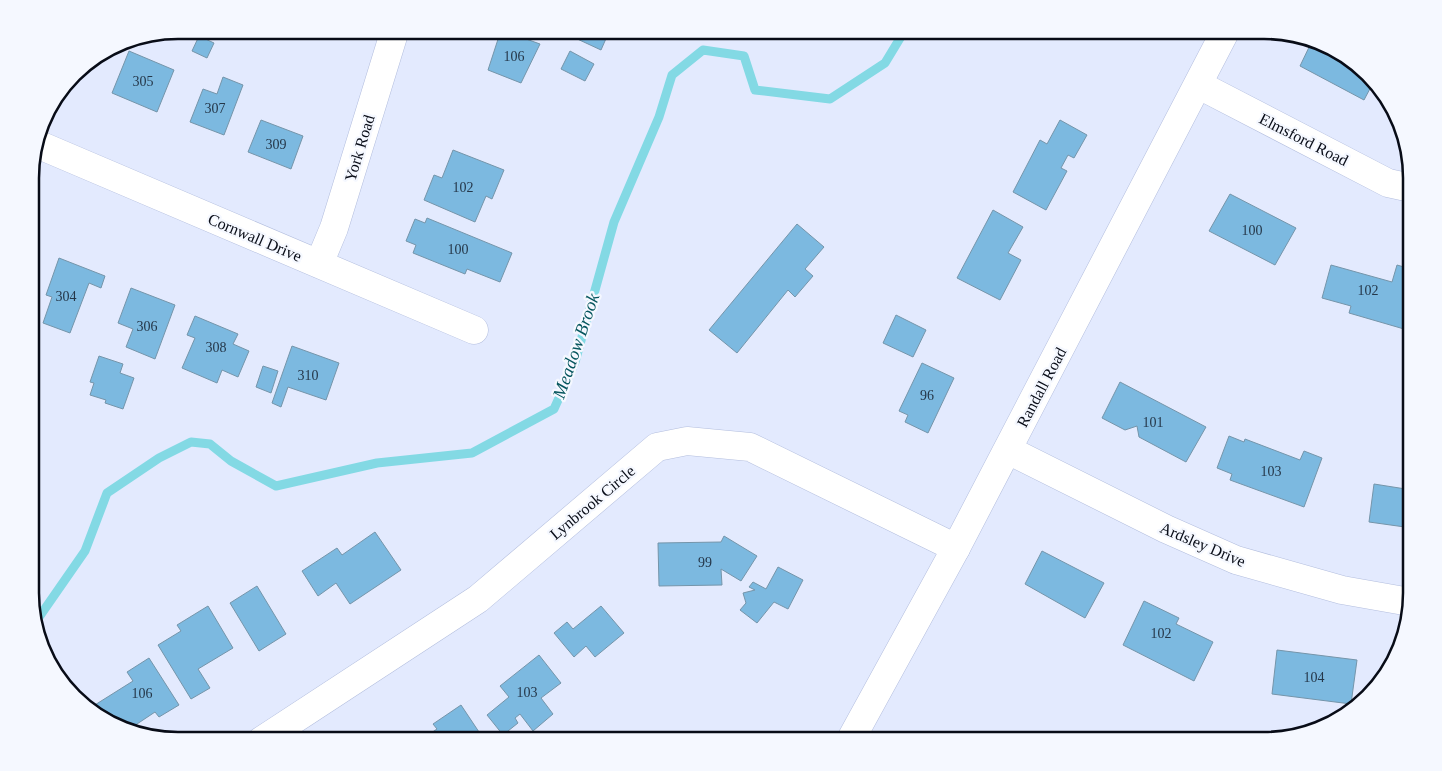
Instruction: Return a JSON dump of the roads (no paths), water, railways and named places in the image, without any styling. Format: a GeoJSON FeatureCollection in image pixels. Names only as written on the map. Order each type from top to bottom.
{"type":"FeatureCollection","features":[{"type":"Feature","properties":{"kind":"street","name":"York Road"},"geometry":{"type":"LineString","coordinates":[[320,264],[334,228],[392,39]]}},
{"type":"Feature","properties":{"kind":"street","name":"Randall Road"},"geometry":{"type":"LineString","coordinates":[[855,732],[1008,450],[1222,39]]}},
{"type":"Feature","properties":{"kind":"street","name":"Elmsford Road"},"geometry":{"type":"LineString","coordinates":[[1199,85],[1388,183],[1403,186]]}},
{"type":"Feature","properties":{"kind":"street","name":"Cornwall Drive"},"geometry":{"type":"LineString","coordinates":[[42,147],[474,330]]}},
{"type":"Feature","properties":{"kind":"street","name":"Lynbrook Circle"},"geometry":{"type":"LineString","coordinates":[[275,732],[478,599],[657,447],[687,441],[750,447],[956,548]]}},
{"type":"Feature","properties":{"kind":"street","name":"Ardsley Drive"},"geometry":{"type":"LineString","coordinates":[[1008,450],[1166,529],[1236,560],[1342,590],[1403,601]]}},
{"type":"Feature","properties":{"kind":"waterway","name":"Meadow Brook"},"geometry":{"type":"LineString","coordinates":[[41,615],[85,551],[107,493],[159,458],[191,442],[210,444],[231,461],[276,486],[377,463],[472,453],[554,409],[575,362],[614,222],[659,117],[672,75],[703,50],[744,56],[755,90],[830,99],[885,63],[900,39]]}}]}
